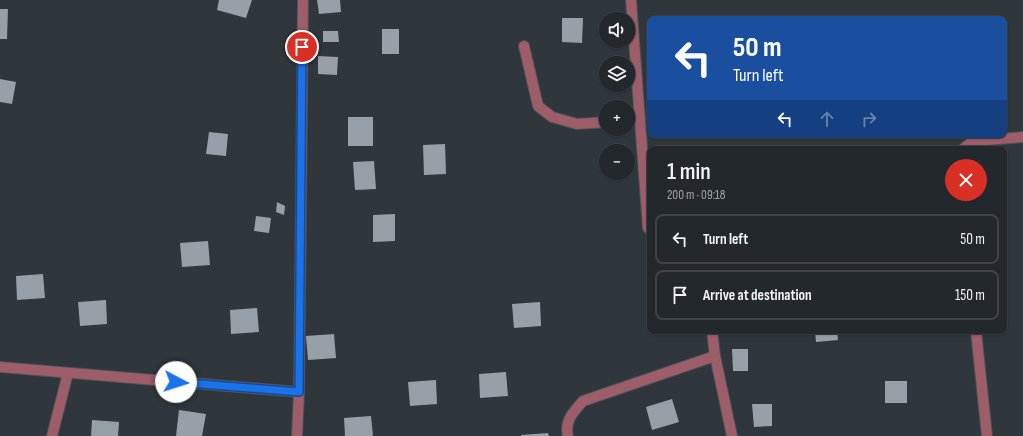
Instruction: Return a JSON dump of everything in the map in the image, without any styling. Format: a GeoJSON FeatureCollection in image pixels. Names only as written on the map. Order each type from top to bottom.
{"type":"FeatureCollection","features":[{"type":"Feature","properties":{"kind":"street"},"geometry":{"type":"LineString","coordinates":[[297,436],[299,392],[303,0]]}},
{"type":"Feature","properties":{"kind":"street"},"geometry":{"type":"LineString","coordinates":[[631,0],[647,214]]}},
{"type":"Feature","properties":{"kind":"street"},"geometry":{"type":"LineString","coordinates":[[524,46],[538,106],[552,117],[577,124],[599,122]]}},
{"type":"Feature","properties":{"kind":"street"},"geometry":{"type":"LineString","coordinates":[[635,119],[640,119]]}},
{"type":"Feature","properties":{"kind":"street"},"geometry":{"type":"LineString","coordinates":[[967,146],[973,141],[1023,137]]}},
{"type":"Feature","properties":{"kind":"street"},"geometry":{"type":"LineString","coordinates":[[712,334],[715,356],[732,436]]}},
{"type":"Feature","properties":{"kind":"street"},"geometry":{"type":"LineString","coordinates":[[976,334],[987,436]]}},
{"type":"Feature","properties":{"kind":"street"},"geometry":{"type":"LineString","coordinates":[[568,436],[567,432],[570,416],[583,401],[715,356]]}},
{"type":"Feature","properties":{"kind":"street"},"geometry":{"type":"LineString","coordinates":[[0,367],[299,392]]}},
{"type":"Feature","properties":{"kind":"street"},"geometry":{"type":"LineString","coordinates":[[52,436],[68,373]]}},
{"type":"Feature","properties":{"kind":"building"},"geometry":{"type":"Polygon","coordinates":[[[219,0],[252,0],[246,18],[217,10],[219,0]]]}},
{"type":"Feature","properties":{"kind":"building"},"geometry":{"type":"Polygon","coordinates":[[[317,0],[340,0],[341,12],[319,14],[317,0]]]}},
{"type":"Feature","properties":{"kind":"building"},"geometry":{"type":"Polygon","coordinates":[[[0,9],[8,9],[7,39],[0,39],[0,9]]]}},
{"type":"Feature","properties":{"kind":"building"},"geometry":{"type":"Polygon","coordinates":[[[562,18],[583,18],[582,43],[562,42],[562,18]]]}},
{"type":"Feature","properties":{"kind":"building"},"geometry":{"type":"Polygon","coordinates":[[[382,29],[399,29],[399,54],[382,54],[382,29]]]}},
{"type":"Feature","properties":{"kind":"building"},"geometry":{"type":"Polygon","coordinates":[[[323,31],[338,31],[339,42],[323,42],[323,31]]]}},
{"type":"Feature","properties":{"kind":"building"},"geometry":{"type":"Polygon","coordinates":[[[318,56],[338,57],[337,75],[318,74],[318,56]]]}},
{"type":"Feature","properties":{"kind":"building"},"geometry":{"type":"Polygon","coordinates":[[[0,79],[16,82],[12,104],[0,102],[0,79]]]}},
{"type":"Feature","properties":{"kind":"building"},"geometry":{"type":"Polygon","coordinates":[[[348,117],[373,117],[373,146],[348,146],[348,117]]]}},
{"type":"Feature","properties":{"kind":"building"},"geometry":{"type":"Polygon","coordinates":[[[209,132],[228,134],[226,156],[206,154],[209,132]]]}},
{"type":"Feature","properties":{"kind":"building"},"geometry":{"type":"Polygon","coordinates":[[[445,144],[446,174],[424,175],[423,145],[445,144]]]}},
{"type":"Feature","properties":{"kind":"building"},"geometry":{"type":"Polygon","coordinates":[[[374,161],[376,189],[355,190],[353,162],[374,161]]]}},
{"type":"Feature","properties":{"kind":"building"},"geometry":{"type":"Polygon","coordinates":[[[277,202],[285,206],[284,215],[276,212],[277,202]]]}},
{"type":"Feature","properties":{"kind":"building"},"geometry":{"type":"Polygon","coordinates":[[[395,214],[395,241],[373,242],[373,215],[395,214]]]}},
{"type":"Feature","properties":{"kind":"building"},"geometry":{"type":"Polygon","coordinates":[[[256,216],[271,218],[269,233],[254,231],[256,216]]]}},
{"type":"Feature","properties":{"kind":"building"},"geometry":{"type":"Polygon","coordinates":[[[208,241],[210,265],[182,267],[180,243],[208,241]]]}},
{"type":"Feature","properties":{"kind":"building"},"geometry":{"type":"Polygon","coordinates":[[[43,274],[45,298],[17,300],[16,276],[43,274]]]}},
{"type":"Feature","properties":{"kind":"building"},"geometry":{"type":"Polygon","coordinates":[[[106,300],[107,324],[80,326],[78,302],[106,300]]]}},
{"type":"Feature","properties":{"kind":"building"},"geometry":{"type":"Polygon","coordinates":[[[540,302],[541,326],[514,328],[512,304],[540,302]]]}},
{"type":"Feature","properties":{"kind":"building"},"geometry":{"type":"Polygon","coordinates":[[[257,308],[259,332],[231,334],[230,310],[257,308]]]}},
{"type":"Feature","properties":{"kind":"building"},"geometry":{"type":"Polygon","coordinates":[[[334,334],[336,358],[308,360],[306,336],[334,334]]]}},
{"type":"Feature","properties":{"kind":"building"},"geometry":{"type":"Polygon","coordinates":[[[815,334],[837,334],[838,340],[816,342],[815,334]]]}},
{"type":"Feature","properties":{"kind":"building"},"geometry":{"type":"Polygon","coordinates":[[[732,349],[748,349],[748,371],[733,371],[732,349]]]}},
{"type":"Feature","properties":{"kind":"building"},"geometry":{"type":"Polygon","coordinates":[[[506,372],[508,396],[480,398],[479,374],[506,372]]]}},
{"type":"Feature","properties":{"kind":"building"},"geometry":{"type":"Polygon","coordinates":[[[436,380],[437,404],[410,406],[408,382],[436,380]]]}},
{"type":"Feature","properties":{"kind":"building"},"geometry":{"type":"Polygon","coordinates":[[[885,381],[907,381],[907,403],[885,403],[885,381]]]}},
{"type":"Feature","properties":{"kind":"building"},"geometry":{"type":"Polygon","coordinates":[[[672,399],[679,422],[652,430],[646,407],[672,399]]]}},
{"type":"Feature","properties":{"kind":"building"},"geometry":{"type":"Polygon","coordinates":[[[752,404],[772,404],[772,426],[754,427],[752,404]]]}},
{"type":"Feature","properties":{"kind":"building"},"geometry":{"type":"Polygon","coordinates":[[[179,410],[206,414],[202,436],[176,436],[179,410]]]}},
{"type":"Feature","properties":{"kind":"building"},"geometry":{"type":"Polygon","coordinates":[[[371,416],[373,436],[345,436],[344,418],[371,416]]]}},
{"type":"Feature","properties":{"kind":"building"},"geometry":{"type":"Polygon","coordinates":[[[92,420],[119,422],[118,436],[91,436],[92,420]]]}},
{"type":"Feature","properties":{"kind":"building"},"geometry":{"type":"Polygon","coordinates":[[[548,433],[549,436],[521,436],[521,435],[548,433]]]}},
{"type":"Feature","properties":{"kind":"route"},"geometry":{"type":"LineString","coordinates":[[176,382],[299,392],[302,47]]}}]}
